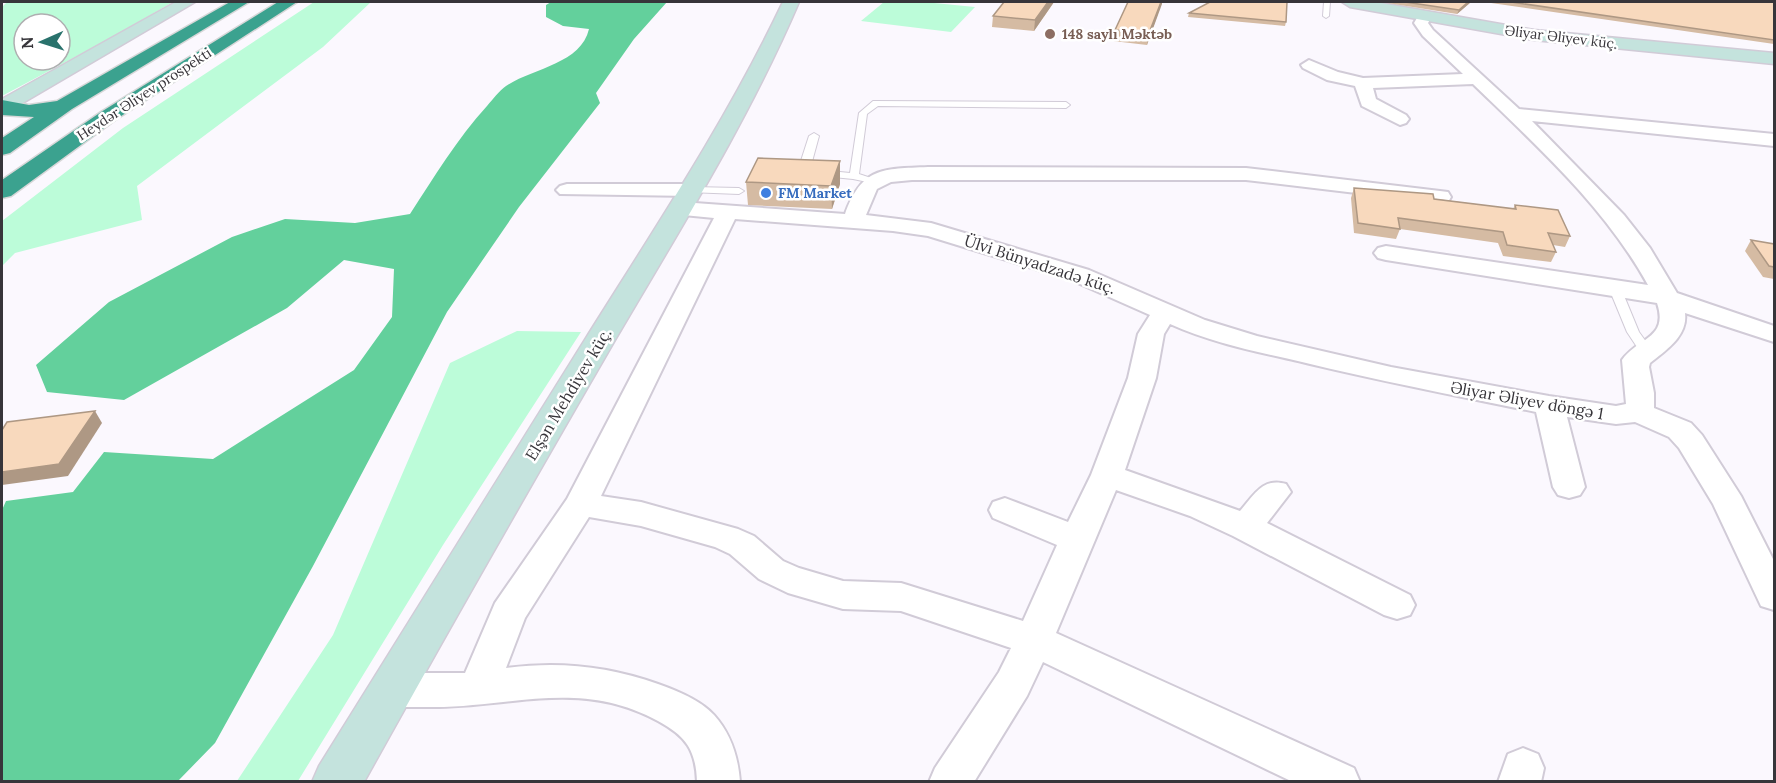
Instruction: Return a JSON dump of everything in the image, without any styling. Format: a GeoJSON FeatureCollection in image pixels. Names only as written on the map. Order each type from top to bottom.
{"type":"FeatureCollection","features":[{"type":"Feature","properties":{"kind":"highway","name":"Heydər Əliyev prospekti"},"geometry":{"type":"LineString","coordinates":[[2,148],[59,108],[241,2]]}},
{"type":"Feature","properties":{"kind":"highway","name":"Heydər Əliyev prospekti"},"geometry":{"type":"LineString","coordinates":[[2,191],[108,116],[289,2]]}},
{"type":"Feature","properties":{"kind":"highway"},"geometry":{"type":"LineString","coordinates":[[3,107],[7,110],[22,112],[59,108]]}},
{"type":"Feature","properties":{"kind":"highway"},"geometry":{"type":"LineString","coordinates":[[2,142],[59,108]]}},
{"type":"Feature","properties":{"kind":"main road"},"geometry":{"type":"LineString","coordinates":[[3,107],[187,2]]}},
{"type":"Feature","properties":{"kind":"main road","name":"Elşən Mehdiyev küç."},"geometry":{"type":"LineString","coordinates":[[337,782],[686,199],[754,81],[791,2]]}},
{"type":"Feature","properties":{"kind":"main road","name":"Əliyar Əliyev küç."},"geometry":{"type":"LineString","coordinates":[[1350,2],[1557,38],[1774,59]]}},
{"type":"Feature","properties":{"kind":"street"},"geometry":{"type":"LineString","coordinates":[[1425,16],[1422,19],[1422,26],[1515,114],[1627,231],[1647,258],[1668,297],[1674,320],[1663,339],[1636,360],[1634,371],[1642,404],[1638,412],[1672,426],[1691,442],[1765,560],[1774,596]]}},
{"type":"Feature","properties":{"kind":"street"},"geometry":{"type":"LineString","coordinates":[[1309,65],[1333,76],[1363,83],[1477,79]]}},
{"type":"Feature","properties":{"kind":"street"},"geometry":{"type":"LineString","coordinates":[[1363,83],[1368,102],[1400,118]]}},
{"type":"Feature","properties":{"kind":"street"},"geometry":{"type":"LineString","coordinates":[[1515,114],[1774,140]]}},
{"type":"Feature","properties":{"kind":"street"},"geometry":{"type":"LineString","coordinates":[[853,221],[866,189],[874,182],[884,178],[928,173],[1216,172],[1440,197]]}},
{"type":"Feature","properties":{"kind":"street","name":"Ülvi Bünyadzadə küç."},"geometry":{"type":"LineString","coordinates":[[567,190],[734,202],[853,221],[893,224],[960,238],[1080,275],[1166,312]]}},
{"type":"Feature","properties":{"kind":"street"},"geometry":{"type":"LineString","coordinates":[[478,689],[508,613],[580,504],[734,202]]}},
{"type":"Feature","properties":{"kind":"street"},"geometry":{"type":"LineString","coordinates":[[1386,253],[1614,286],[1668,297],[1724,319],[1774,334]]}},
{"type":"Feature","properties":{"kind":"street"},"geometry":{"type":"LineString","coordinates":[[950,782],[1013,684],[1034,640],[1107,475],[1136,396],[1151,334],[1166,312]]}},
{"type":"Feature","properties":{"kind":"street","name":"Əliyar Əliyev döngə 1"},"geometry":{"type":"LineString","coordinates":[[1166,312],[1204,329],[1250,342],[1391,375],[1549,405],[1616,415],[1630,415],[1638,412]]}},
{"type":"Feature","properties":{"kind":"street"},"geometry":{"type":"LineString","coordinates":[[1549,405],[1569,487]]}},
{"type":"Feature","properties":{"kind":"street"},"geometry":{"type":"LineString","coordinates":[[1107,475],[1202,508],[1245,527],[1397,605]]}},
{"type":"Feature","properties":{"kind":"street"},"geometry":{"type":"LineString","coordinates":[[1245,527],[1275,492]]}},
{"type":"Feature","properties":{"kind":"street"},"geometry":{"type":"LineString","coordinates":[[580,504],[641,514],[726,538],[742,545],[771,570],[788,579],[843,594],[901,597],[1034,640],[1339,782]]}},
{"type":"Feature","properties":{"kind":"street"},"geometry":{"type":"LineString","coordinates":[[1005,510],[1077,539]]}},
{"type":"Feature","properties":{"kind":"street"},"geometry":{"type":"LineString","coordinates":[[390,690],[478,689],[546,680],[609,687],[663,702],[692,721],[710,741],[718,765],[719,782]]}},
{"type":"Feature","properties":{"kind":"lane"},"geometry":{"type":"LineString","coordinates":[[1326,16],[1327,2]]}},
{"type":"Feature","properties":{"kind":"lane"},"geometry":{"type":"LineString","coordinates":[[854,176],[863,113],[876,103],[1066,105]]}},
{"type":"Feature","properties":{"kind":"lane"},"geometry":{"type":"LineString","coordinates":[[814,136],[804,167],[806,172],[854,176],[874,182]]}},
{"type":"Feature","properties":{"kind":"lane"},"geometry":{"type":"LineString","coordinates":[[1614,286],[1633,332],[1646,350]]}},
{"type":"Feature","properties":{"kind":"green space"},"geometry":{"type":"Polygon","coordinates":[[[7,2],[173,2],[72,59],[72,12],[12,12],[12,72],[47,72],[2,96],[2,7],[7,2]]]}},
{"type":"Feature","properties":{"kind":"green space"},"geometry":{"type":"Polygon","coordinates":[[[314,2],[371,2],[323,47],[137,186],[142,220],[15,253],[2,266],[2,221],[123,128],[314,2]]]}},
{"type":"Feature","properties":{"kind":"green space"},"geometry":{"type":"Polygon","coordinates":[[[551,2],[667,2],[634,39],[596,93],[600,103],[519,207],[447,312],[313,566],[215,743],[178,781],[2,781],[2,510],[6,501],[73,492],[104,452],[213,459],[354,370],[392,317],[394,269],[344,260],[287,308],[124,400],[47,392],[36,365],[109,302],[232,237],[285,219],[355,223],[410,214],[456,145],[501,90],[517,80],[566,58],[584,41],[589,29],[563,26],[546,17],[546,5],[551,2]]]}},
{"type":"Feature","properties":{"kind":"green space"},"geometry":{"type":"Polygon","coordinates":[[[884,2],[924,2],[975,7],[951,32],[861,21],[884,2]]]}},
{"type":"Feature","properties":{"kind":"green space"},"geometry":{"type":"Polygon","coordinates":[[[517,331],[581,332],[443,545],[298,781],[237,781],[333,635],[450,363],[517,331]]]}},
{"type":"Feature","properties":{"kind":"building"},"geometry":{"type":"Polygon","coordinates":[[[1004,2],[1048,2],[1035,20],[993,16],[1004,2]]]}},
{"type":"Feature","properties":{"kind":"building"},"geometry":{"type":"Polygon","coordinates":[[[1128,2],[1161,2],[1149,33],[1115,30],[1128,2]]]}},
{"type":"Feature","properties":{"kind":"building"},"geometry":{"type":"Polygon","coordinates":[[[1210,2],[1287,2],[1286,22],[1189,13],[1210,2]]]}},
{"type":"Feature","properties":{"kind":"building"},"geometry":{"type":"Polygon","coordinates":[[[1405,2],[1468,2],[1459,10],[1405,2]]]}},
{"type":"Feature","properties":{"kind":"building"},"geometry":{"type":"Polygon","coordinates":[[[1511,2],[1774,2],[1774,40],[1511,2]]]}},
{"type":"Feature","properties":{"kind":"building"},"geometry":{"type":"Polygon","coordinates":[[[758,158],[840,161],[831,186],[746,182],[758,158]]]}},
{"type":"Feature","properties":{"kind":"building"},"geometry":{"type":"Polygon","coordinates":[[[1354,188],[1433,194],[1434,199],[1516,209],[1515,205],[1558,210],[1570,236],[1548,233],[1556,252],[1507,245],[1503,232],[1398,218],[1400,229],[1358,223],[1354,188]]]}},
{"type":"Feature","properties":{"kind":"building"},"geometry":{"type":"Polygon","coordinates":[[[1751,240],[1774,244],[1774,267],[1769,266],[1751,240]]]}},
{"type":"Feature","properties":{"kind":"building"},"geometry":{"type":"Polygon","coordinates":[[[95,411],[59,464],[2,472],[2,430],[7,422],[95,411]]]}},
{"type":"Feature","properties":{"kind":"place","name":"148 saylı Məktəb"},"geometry":{"type":"Point","coordinates":[1050,34]}},
{"type":"Feature","properties":{"kind":"place","name":"FM Market"},"geometry":{"type":"Point","coordinates":[766,193]}}]}
